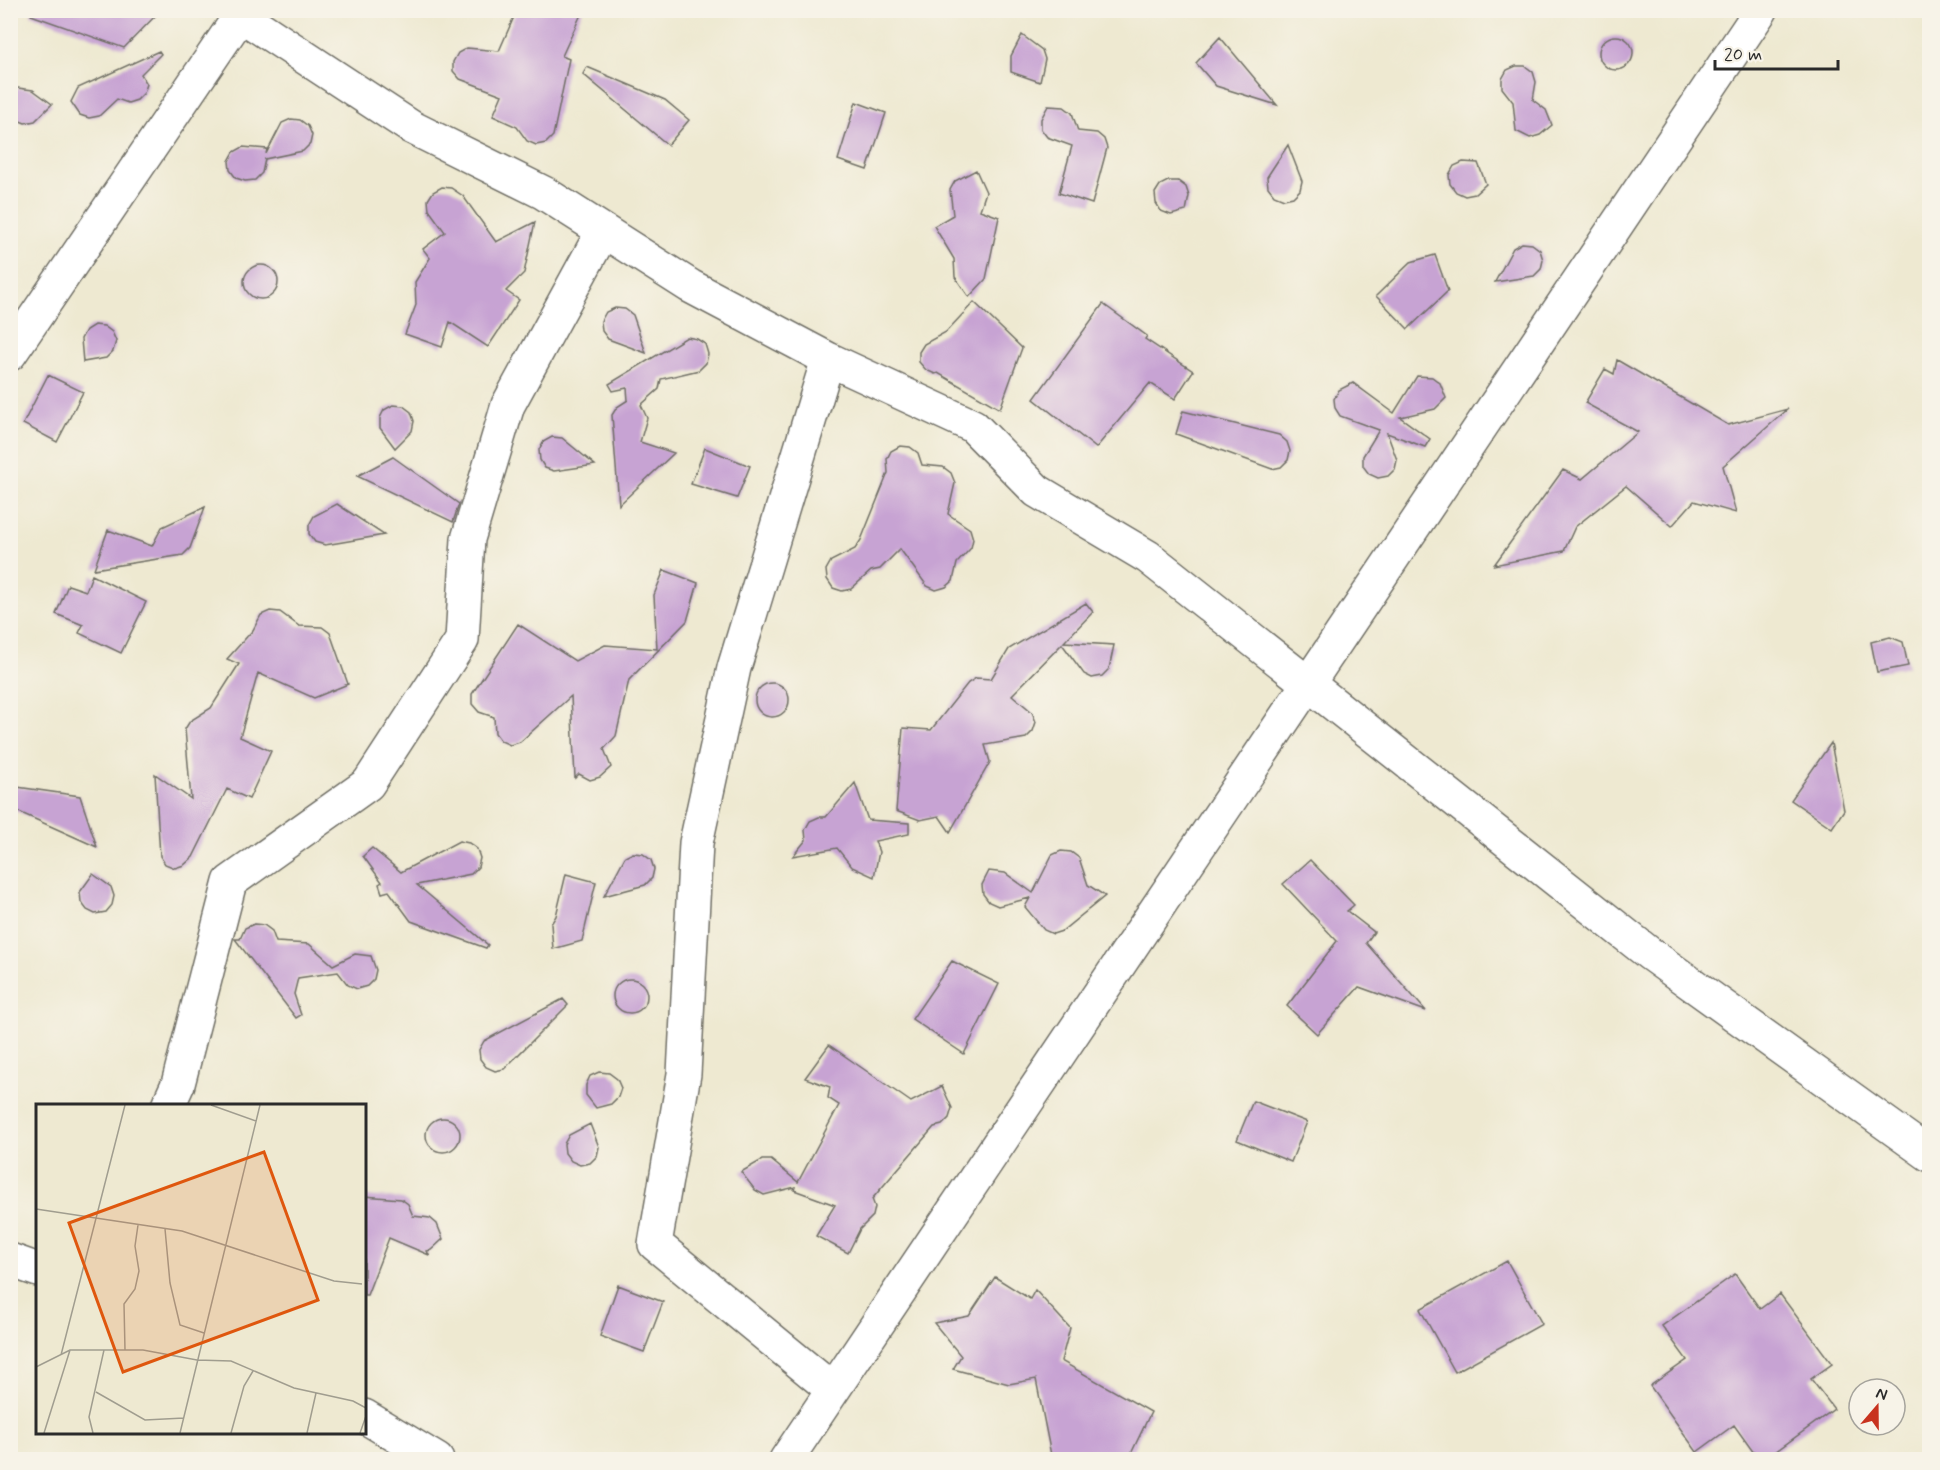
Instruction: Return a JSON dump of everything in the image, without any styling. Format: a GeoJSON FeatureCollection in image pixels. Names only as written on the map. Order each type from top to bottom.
{"type":"FeatureCollection","features":[{"type":"Feature","properties":{"kind":"street"},"geometry":{"type":"LineString","coordinates":[[786,1460],[1761,10]]}},
{"type":"Feature","properties":{"kind":"street"},"geometry":{"type":"LineString","coordinates":[[10,354],[239,12],[411,127],[544,193],[690,286],[828,359],[973,426],[1037,491],[1148,557],[1650,954],[1929,1155]]}},
{"type":"Feature","properties":{"kind":"street"},"geometry":{"type":"LineString","coordinates":[[169,1104],[178,1084],[230,882],[368,784],[462,640],[468,539],[508,405],[603,231]]}},
{"type":"Feature","properties":{"kind":"street"},"geometry":{"type":"LineString","coordinates":[[828,359],[734,668],[696,843],[684,1074],[655,1244],[833,1390]]}},
{"type":"Feature","properties":{"kind":"street"},"geometry":{"type":"LineString","coordinates":[[10,1260],[36,1269]]}},
{"type":"Feature","properties":{"kind":"street"},"geometry":{"type":"LineString","coordinates":[[366,1417],[437,1460]]}},
{"type":"Feature","properties":{"kind":"building"},"geometry":{"type":"Polygon","coordinates":[[[32,10],[161,10],[124,48],[31,15],[32,10]]]}},
{"type":"Feature","properties":{"kind":"building"},"geometry":{"type":"Polygon","coordinates":[[[517,10],[583,10],[562,56],[569,59],[553,136],[546,143],[536,145],[527,141],[517,127],[493,116],[502,95],[460,79],[453,71],[453,62],[458,53],[467,48],[499,51],[517,10]]]}},
{"type":"Feature","properties":{"kind":"building"},"geometry":{"type":"Polygon","coordinates":[[[1022,35],[1042,50],[1045,59],[1040,82],[1011,72],[1011,56],[1022,35]]]}},
{"type":"Feature","properties":{"kind":"building"},"geometry":{"type":"Polygon","coordinates":[[[1616,36],[1628,41],[1633,53],[1628,65],[1616,70],[1604,65],[1599,53],[1604,41],[1616,36]]]}},
{"type":"Feature","properties":{"kind":"building"},"geometry":{"type":"Polygon","coordinates":[[[1220,37],[1277,105],[1216,86],[1196,63],[1220,37]]]}},
{"type":"Feature","properties":{"kind":"building"},"geometry":{"type":"Polygon","coordinates":[[[159,51],[161,54],[141,74],[147,84],[144,93],[137,100],[128,103],[117,99],[99,116],[89,118],[80,115],[71,102],[78,88],[159,51]]]}},
{"type":"Feature","properties":{"kind":"building"},"geometry":{"type":"Polygon","coordinates":[[[1516,66],[1525,66],[1533,72],[1536,82],[1533,100],[1546,110],[1552,125],[1540,135],[1530,138],[1516,131],[1513,102],[1502,88],[1502,79],[1507,70],[1516,66]]]}},
{"type":"Feature","properties":{"kind":"building"},"geometry":{"type":"Polygon","coordinates":[[[587,67],[665,100],[689,120],[668,145],[583,74],[587,67]]]}},
{"type":"Feature","properties":{"kind":"building"},"geometry":{"type":"Polygon","coordinates":[[[10,87],[33,90],[52,104],[35,121],[25,123],[10,117],[10,87]]]}},
{"type":"Feature","properties":{"kind":"building"},"geometry":{"type":"Polygon","coordinates":[[[856,102],[886,113],[867,170],[838,160],[856,102]]]}},
{"type":"Feature","properties":{"kind":"building"},"geometry":{"type":"Polygon","coordinates":[[[1048,106],[1064,107],[1072,113],[1078,131],[1097,133],[1104,139],[1107,148],[1092,204],[1059,193],[1072,146],[1047,137],[1041,129],[1041,119],[1048,106]]]}},
{"type":"Feature","properties":{"kind":"building"},"geometry":{"type":"Polygon","coordinates":[[[291,119],[300,120],[308,126],[312,135],[310,144],[303,151],[265,159],[262,173],[255,180],[245,181],[236,178],[230,170],[229,161],[234,152],[243,147],[267,149],[266,154],[282,123],[291,119]]]}},
{"type":"Feature","properties":{"kind":"building"},"geometry":{"type":"Polygon","coordinates":[[[1288,145],[1302,181],[1300,190],[1293,197],[1284,199],[1274,195],[1268,187],[1267,177],[1288,145]]]}},
{"type":"Feature","properties":{"kind":"building"},"geometry":{"type":"Polygon","coordinates":[[[1463,162],[1478,163],[1486,184],[1475,194],[1465,196],[1456,192],[1450,184],[1449,175],[1454,166],[1463,162]]]}},
{"type":"Feature","properties":{"kind":"building"},"geometry":{"type":"Polygon","coordinates":[[[976,170],[986,192],[980,210],[999,217],[986,279],[969,297],[955,277],[954,259],[934,226],[953,215],[950,190],[955,181],[976,170]]]}},
{"type":"Feature","properties":{"kind":"building"},"geometry":{"type":"Polygon","coordinates":[[[1168,181],[1178,181],[1186,187],[1189,196],[1186,211],[1171,215],[1161,211],[1156,203],[1155,193],[1160,185],[1168,181]]]}},
{"type":"Feature","properties":{"kind":"building"},"geometry":{"type":"Polygon","coordinates":[[[442,187],[451,188],[463,196],[496,242],[535,222],[524,273],[506,291],[519,300],[488,347],[450,322],[442,347],[405,334],[416,305],[415,282],[430,258],[423,249],[445,232],[429,210],[428,200],[433,192],[442,187]]]}},
{"type":"Feature","properties":{"kind":"building"},"geometry":{"type":"Polygon","coordinates":[[[1522,243],[1532,244],[1540,250],[1543,260],[1541,269],[1534,276],[1495,282],[1513,248],[1522,243]]]}},
{"type":"Feature","properties":{"kind":"building"},"geometry":{"type":"Polygon","coordinates":[[[1435,255],[1448,291],[1408,329],[1376,296],[1411,262],[1435,255]]]}},
{"type":"Feature","properties":{"kind":"building"},"geometry":{"type":"Polygon","coordinates":[[[261,265],[273,270],[278,282],[273,294],[261,299],[249,294],[244,282],[249,270],[261,265]]]}},
{"type":"Feature","properties":{"kind":"building"},"geometry":{"type":"Polygon","coordinates":[[[974,302],[1022,348],[1000,409],[938,373],[926,370],[919,362],[919,352],[924,344],[946,332],[974,302]]]}},
{"type":"Feature","properties":{"kind":"building"},"geometry":{"type":"Polygon","coordinates":[[[1103,304],[1147,336],[1145,339],[1193,371],[1175,399],[1150,383],[1096,448],[1034,399],[1103,304]]]}},
{"type":"Feature","properties":{"kind":"building"},"geometry":{"type":"Polygon","coordinates":[[[615,308],[625,309],[633,315],[646,353],[608,339],[602,331],[601,321],[606,312],[615,308]]]}},
{"type":"Feature","properties":{"kind":"building"},"geometry":{"type":"Polygon","coordinates":[[[94,325],[104,326],[112,332],[116,341],[113,351],[106,358],[83,362],[81,339],[86,330],[94,325]]]}},
{"type":"Feature","properties":{"kind":"building"},"geometry":{"type":"Polygon","coordinates":[[[687,337],[705,344],[708,354],[706,363],[699,370],[661,379],[659,389],[641,405],[647,418],[640,442],[674,453],[619,505],[612,415],[617,407],[628,400],[627,388],[613,391],[609,384],[687,337]]]}},
{"type":"Feature","properties":{"kind":"building"},"geometry":{"type":"Polygon","coordinates":[[[1617,360],[1728,425],[1788,409],[1723,466],[1736,513],[1694,501],[1672,526],[1626,486],[1575,527],[1564,551],[1494,565],[1563,470],[1582,479],[1638,432],[1585,403],[1605,369],[1614,374],[1617,360]]]}},
{"type":"Feature","properties":{"kind":"building"},"geometry":{"type":"Polygon","coordinates":[[[48,375],[83,392],[57,442],[23,424],[48,375]]]}},
{"type":"Feature","properties":{"kind":"building"},"geometry":{"type":"Polygon","coordinates":[[[1417,376],[1432,377],[1440,383],[1446,398],[1435,409],[1400,417],[1430,439],[1425,447],[1387,433],[1397,460],[1395,469],[1388,476],[1378,478],[1369,474],[1363,466],[1363,456],[1379,430],[1340,416],[1335,408],[1334,399],[1339,390],[1353,383],[1394,413],[1417,376]]]}},
{"type":"Feature","properties":{"kind":"building"},"geometry":{"type":"Polygon","coordinates":[[[393,405],[403,406],[411,412],[414,421],[412,431],[395,448],[380,428],[380,418],[384,410],[393,405]]]}},
{"type":"Feature","properties":{"kind":"building"},"geometry":{"type":"Polygon","coordinates":[[[1183,411],[1279,435],[1287,442],[1290,451],[1288,460],[1281,467],[1272,469],[1176,434],[1183,411]]]}},
{"type":"Feature","properties":{"kind":"building"},"geometry":{"type":"Polygon","coordinates":[[[552,437],[562,438],[595,465],[554,471],[545,468],[540,460],[539,450],[543,442],[552,437]]]}},
{"type":"Feature","properties":{"kind":"building"},"geometry":{"type":"Polygon","coordinates":[[[900,446],[910,447],[918,453],[922,465],[943,467],[951,473],[955,483],[948,514],[970,529],[973,539],[971,548],[957,563],[953,581],[946,587],[936,590],[927,586],[900,549],[880,569],[871,571],[851,589],[842,591],[833,588],[827,579],[826,570],[831,561],[855,549],[861,540],[888,473],[887,459],[891,451],[900,446]]]}},
{"type":"Feature","properties":{"kind":"building"},"geometry":{"type":"Polygon","coordinates":[[[705,448],[750,466],[737,498],[691,484],[705,448]]]}},
{"type":"Feature","properties":{"kind":"building"},"geometry":{"type":"Polygon","coordinates":[[[393,457],[459,504],[453,522],[357,476],[393,457]]]}},
{"type":"Feature","properties":{"kind":"building"},"geometry":{"type":"Polygon","coordinates":[[[337,504],[384,535],[325,545],[315,542],[309,534],[309,525],[314,516],[337,504]]]}},
{"type":"Feature","properties":{"kind":"building"},"geometry":{"type":"Polygon","coordinates":[[[205,507],[190,548],[183,555],[94,569],[108,530],[152,546],[162,527],[205,507]]]}},
{"type":"Feature","properties":{"kind":"building"},"geometry":{"type":"Polygon","coordinates":[[[664,570],[698,583],[687,621],[629,680],[616,736],[604,749],[611,767],[600,777],[590,780],[579,774],[575,778],[571,696],[520,742],[510,745],[501,741],[495,733],[494,717],[479,712],[472,704],[472,694],[518,624],[575,661],[605,645],[657,649],[654,595],[664,570]]]}},
{"type":"Feature","properties":{"kind":"building"},"geometry":{"type":"Polygon","coordinates":[[[92,575],[146,602],[121,653],[79,633],[83,625],[56,614],[68,585],[86,591],[92,575]]]}},
{"type":"Feature","properties":{"kind":"building"},"geometry":{"type":"Polygon","coordinates":[[[1086,603],[1093,612],[1064,642],[1114,645],[1109,669],[1102,676],[1092,678],[1084,674],[1062,644],[1012,695],[1032,712],[1036,722],[1033,731],[1026,738],[985,745],[990,762],[950,832],[939,816],[920,820],[896,811],[903,728],[931,730],[968,683],[976,678],[991,679],[1009,649],[1086,603]]]}},
{"type":"Feature","properties":{"kind":"building"},"geometry":{"type":"Polygon","coordinates":[[[270,611],[280,612],[299,626],[322,627],[330,633],[348,684],[314,698],[258,673],[240,737],[271,751],[249,799],[227,789],[193,857],[184,865],[175,868],[165,864],[160,856],[155,774],[191,799],[185,729],[190,721],[211,708],[239,664],[227,659],[253,630],[261,615],[270,611]]]}},
{"type":"Feature","properties":{"kind":"building"},"geometry":{"type":"Polygon","coordinates":[[[1890,637],[1903,642],[1908,666],[1877,672],[1871,642],[1890,637]]]}},
{"type":"Feature","properties":{"kind":"building"},"geometry":{"type":"Polygon","coordinates":[[[772,683],[784,688],[789,700],[784,712],[772,717],[760,712],[755,700],[760,688],[772,683]]]}},
{"type":"Feature","properties":{"kind":"building"},"geometry":{"type":"Polygon","coordinates":[[[1831,743],[1844,810],[1832,828],[1791,800],[1831,743]]]}},
{"type":"Feature","properties":{"kind":"building"},"geometry":{"type":"Polygon","coordinates":[[[855,783],[868,820],[909,823],[909,834],[875,841],[879,852],[874,877],[852,867],[837,848],[793,856],[806,840],[805,830],[810,821],[826,817],[855,783]]]}},
{"type":"Feature","properties":{"kind":"building"},"geometry":{"type":"Polygon","coordinates":[[[10,786],[80,796],[97,847],[10,808],[10,786]]]}},
{"type":"Feature","properties":{"kind":"building"},"geometry":{"type":"Polygon","coordinates":[[[459,841],[469,843],[477,849],[480,858],[478,867],[471,874],[417,885],[488,945],[486,948],[411,921],[389,891],[382,893],[379,884],[382,882],[363,856],[372,848],[401,872],[459,841]]]}},
{"type":"Feature","properties":{"kind":"building"},"geometry":{"type":"Polygon","coordinates":[[[1061,851],[1071,852],[1079,858],[1088,885],[1105,896],[1062,931],[1053,934],[1044,930],[1025,907],[1030,898],[998,906],[989,902],[983,894],[982,885],[989,871],[1005,873],[1033,893],[1052,855],[1061,851]]]}},
{"type":"Feature","properties":{"kind":"building"},"geometry":{"type":"Polygon","coordinates":[[[633,853],[643,854],[651,860],[654,869],[652,878],[645,885],[604,896],[625,857],[633,853]]]}},
{"type":"Feature","properties":{"kind":"building"},"geometry":{"type":"Polygon","coordinates":[[[1310,860],[1354,905],[1347,911],[1374,932],[1366,943],[1426,1011],[1359,987],[1317,1034],[1287,1006],[1337,941],[1283,884],[1310,860]]]}},
{"type":"Feature","properties":{"kind":"building"},"geometry":{"type":"Polygon","coordinates":[[[93,874],[111,887],[114,896],[112,905],[106,912],[95,914],[87,910],[81,902],[80,892],[93,874]]]}},
{"type":"Feature","properties":{"kind":"building"},"geometry":{"type":"Polygon","coordinates":[[[566,874],[596,882],[582,941],[553,949],[551,924],[556,916],[566,874]]]}},
{"type":"Feature","properties":{"kind":"building"},"geometry":{"type":"Polygon","coordinates":[[[254,924],[264,925],[272,931],[276,942],[309,944],[333,965],[355,954],[371,956],[376,970],[374,979],[367,986],[357,989],[348,985],[338,972],[298,978],[294,994],[301,1015],[296,1018],[235,939],[240,939],[245,928],[254,924]]]}},
{"type":"Feature","properties":{"kind":"building"},"geometry":{"type":"Polygon","coordinates":[[[952,961],[999,984],[964,1054],[912,1019],[952,961]]]}},
{"type":"Feature","properties":{"kind":"building"},"geometry":{"type":"Polygon","coordinates":[[[630,979],[642,984],[647,996],[642,1008],[630,1013],[618,1008],[613,996],[618,984],[630,979]]]}},
{"type":"Feature","properties":{"kind":"building"},"geometry":{"type":"Polygon","coordinates":[[[563,999],[568,1005],[504,1069],[495,1071],[486,1067],[480,1059],[479,1050],[484,1041],[563,999]]]}},
{"type":"Feature","properties":{"kind":"building"},"geometry":{"type":"Polygon","coordinates":[[[829,1045],[911,1102],[942,1086],[952,1108],[949,1118],[942,1125],[934,1127],[872,1199],[875,1207],[873,1216],[860,1229],[848,1253],[816,1236],[835,1205],[794,1190],[795,1187],[764,1195],[755,1190],[741,1172],[762,1160],[771,1160],[798,1182],[839,1105],[828,1098],[830,1087],[805,1078],[829,1045]]]}},
{"type":"Feature","properties":{"kind":"building"},"geometry":{"type":"Polygon","coordinates":[[[599,1072],[609,1073],[617,1079],[621,1088],[618,1097],[611,1104],[596,1108],[586,1095],[586,1085],[590,1076],[599,1072]]]}},
{"type":"Feature","properties":{"kind":"building"},"geometry":{"type":"Polygon","coordinates":[[[1253,1101],[1307,1122],[1291,1162],[1237,1140],[1253,1101]]]}},
{"type":"Feature","properties":{"kind":"building"},"geometry":{"type":"Polygon","coordinates":[[[443,1118],[455,1123],[460,1135],[455,1147],[443,1152],[431,1147],[426,1135],[431,1123],[443,1118]]]}},
{"type":"Feature","properties":{"kind":"building"},"geometry":{"type":"Polygon","coordinates":[[[590,1124],[599,1147],[597,1156],[590,1163],[580,1165],[571,1161],[565,1153],[564,1144],[569,1135],[590,1124]]]}},
{"type":"Feature","properties":{"kind":"building"},"geometry":{"type":"Polygon","coordinates":[[[366,1196],[401,1199],[408,1204],[413,1216],[430,1218],[437,1224],[443,1239],[427,1251],[429,1255],[389,1238],[367,1295],[366,1196]]]}},
{"type":"Feature","properties":{"kind":"building"},"geometry":{"type":"Polygon","coordinates":[[[1507,1261],[1542,1324],[1455,1372],[1420,1309],[1507,1261]]]}},
{"type":"Feature","properties":{"kind":"building"},"geometry":{"type":"Polygon","coordinates":[[[1735,1274],[1760,1309],[1780,1294],[1832,1364],[1811,1379],[1834,1409],[1764,1460],[1759,1460],[1734,1425],[1697,1452],[1650,1386],[1687,1360],[1662,1326],[1735,1274]]]}},
{"type":"Feature","properties":{"kind":"building"},"geometry":{"type":"Polygon","coordinates":[[[995,1277],[1030,1299],[1035,1290],[1070,1328],[1061,1361],[1151,1412],[1128,1460],[1052,1460],[1036,1379],[1009,1384],[953,1369],[961,1356],[934,1323],[969,1316],[995,1277]]]}},
{"type":"Feature","properties":{"kind":"building"},"geometry":{"type":"Polygon","coordinates":[[[618,1285],[663,1302],[644,1352],[600,1336],[618,1285]]]}}]}
